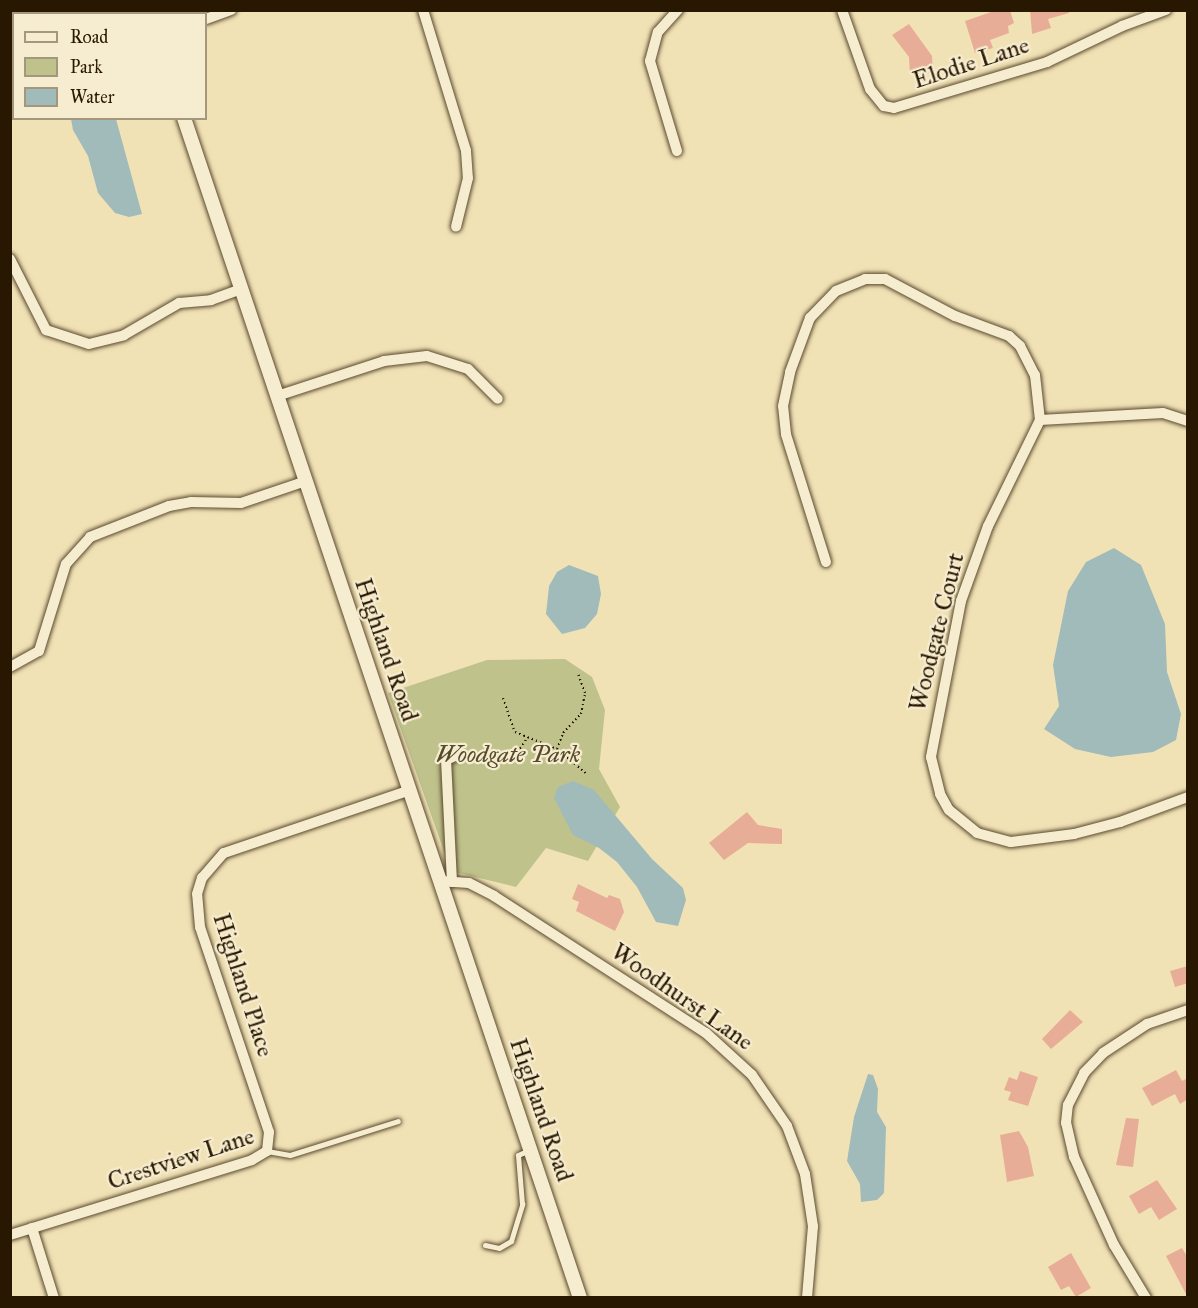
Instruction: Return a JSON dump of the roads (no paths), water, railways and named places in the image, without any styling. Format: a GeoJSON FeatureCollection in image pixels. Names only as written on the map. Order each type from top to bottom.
{"type":"FeatureCollection","features":[{"type":"Feature","properties":{"kind":"street"},"geometry":{"type":"LineString","coordinates":[[207,19],[231,10]]}},
{"type":"Feature","properties":{"kind":"street"},"geometry":{"type":"LineString","coordinates":[[423,10],[466,151],[468,178],[456,227]]}},
{"type":"Feature","properties":{"kind":"street"},"geometry":{"type":"LineString","coordinates":[[677,150],[650,61],[658,32],[678,10]]}},
{"type":"Feature","properties":{"kind":"street","name":"Elodie Lane"},"geometry":{"type":"LineString","coordinates":[[842,10],[870,89],[884,106],[894,108],[1064,56],[1122,26],[1166,10]]}},
{"type":"Feature","properties":{"kind":"street","name":"Highland Road"},"geometry":{"type":"LineString","coordinates":[[185,120],[410,790],[446,881],[580,1298]]}},
{"type":"Feature","properties":{"kind":"street"},"geometry":{"type":"LineString","coordinates":[[10,259],[46,330],[89,344],[124,335],[179,303],[211,300],[242,289]]}},
{"type":"Feature","properties":{"kind":"street"},"geometry":{"type":"LineString","coordinates":[[826,562],[786,435],[783,406],[790,372],[810,318],[836,291],[866,279],[897,282],[955,316],[1009,336],[1020,346],[1035,375],[1040,420],[1163,413],[1188,421]]}},
{"type":"Feature","properties":{"kind":"street"},"geometry":{"type":"LineString","coordinates":[[278,396],[384,361],[427,356],[468,369],[498,399]]}},
{"type":"Feature","properties":{"kind":"street","name":"Woodgate Court"},"geometry":{"type":"LineString","coordinates":[[1040,420],[972,563],[961,601],[931,758],[940,794],[962,823],[994,840],[1029,841],[1120,822],[1188,797]]}},
{"type":"Feature","properties":{"kind":"street"},"geometry":{"type":"LineString","coordinates":[[10,667],[39,651],[66,564],[90,537],[169,506],[191,502],[241,503],[306,481]]}},
{"type":"Feature","properties":{"kind":"street"},"geometry":{"type":"LineString","coordinates":[[446,881],[446,760],[455,756]]}},
{"type":"Feature","properties":{"kind":"street","name":"Highland Place"},"geometry":{"type":"LineString","coordinates":[[267,1151],[269,1132],[200,927],[197,894],[202,878],[224,853],[410,790]]}},
{"type":"Feature","properties":{"kind":"street","name":"Woodhurst Lane"},"geometry":{"type":"LineString","coordinates":[[446,881],[469,883],[494,896],[706,1033],[752,1075],[788,1126],[805,1174],[813,1226],[807,1298]]}},
{"type":"Feature","properties":{"kind":"street"},"geometry":{"type":"LineString","coordinates":[[1146,1298],[1114,1245],[1074,1157],[1066,1123],[1068,1105],[1084,1073],[1103,1053],[1148,1024],[1188,1010]]}},
{"type":"Feature","properties":{"kind":"street","name":"Crestview Lane"},"geometry":{"type":"LineString","coordinates":[[10,1235],[252,1160],[267,1151]]}},
{"type":"Feature","properties":{"kind":"street"},"geometry":{"type":"LineString","coordinates":[[32,1228],[54,1298]]}},
{"type":"Feature","properties":{"kind":"lane","name":"Crestview Lane"},"geometry":{"type":"LineString","coordinates":[[267,1151],[290,1155],[398,1121]]}},
{"type":"Feature","properties":{"kind":"lane"},"geometry":{"type":"LineString","coordinates":[[485,1245],[499,1248],[511,1241],[522,1204],[518,1155],[531,1149]]}},
{"type":"Feature","properties":{"kind":"water"},"geometry":{"type":"Polygon","coordinates":[[[71,120],[116,120],[142,214],[129,217],[115,213],[98,193],[88,156],[73,130],[71,120]]]}},
{"type":"Feature","properties":{"kind":"water"},"geometry":{"type":"Polygon","coordinates":[[[1114,548],[1141,565],[1165,624],[1167,672],[1181,714],[1176,740],[1153,752],[1111,757],[1075,749],[1044,729],[1059,706],[1053,665],[1068,591],[1086,562],[1114,548]]]}},
{"type":"Feature","properties":{"kind":"water"},"geometry":{"type":"Polygon","coordinates":[[[569,565],[598,576],[601,594],[597,614],[585,628],[562,634],[546,614],[549,586],[557,572],[569,565]]]}},
{"type":"Feature","properties":{"kind":"water"},"geometry":{"type":"Polygon","coordinates":[[[573,781],[594,790],[652,859],[683,888],[686,900],[678,926],[656,922],[637,887],[617,862],[599,848],[573,835],[554,798],[558,787],[573,781]]]}},
{"type":"Feature","properties":{"kind":"water"},"geometry":{"type":"Polygon","coordinates":[[[868,1074],[873,1075],[878,1089],[877,1112],[886,1127],[884,1193],[877,1200],[861,1202],[860,1184],[847,1161],[854,1117],[868,1074]]]}},
{"type":"Feature","properties":{"kind":"park label","name":"Woodgate Park"},"geometry":{"type":"Point","coordinates":[508,755]}}]}
